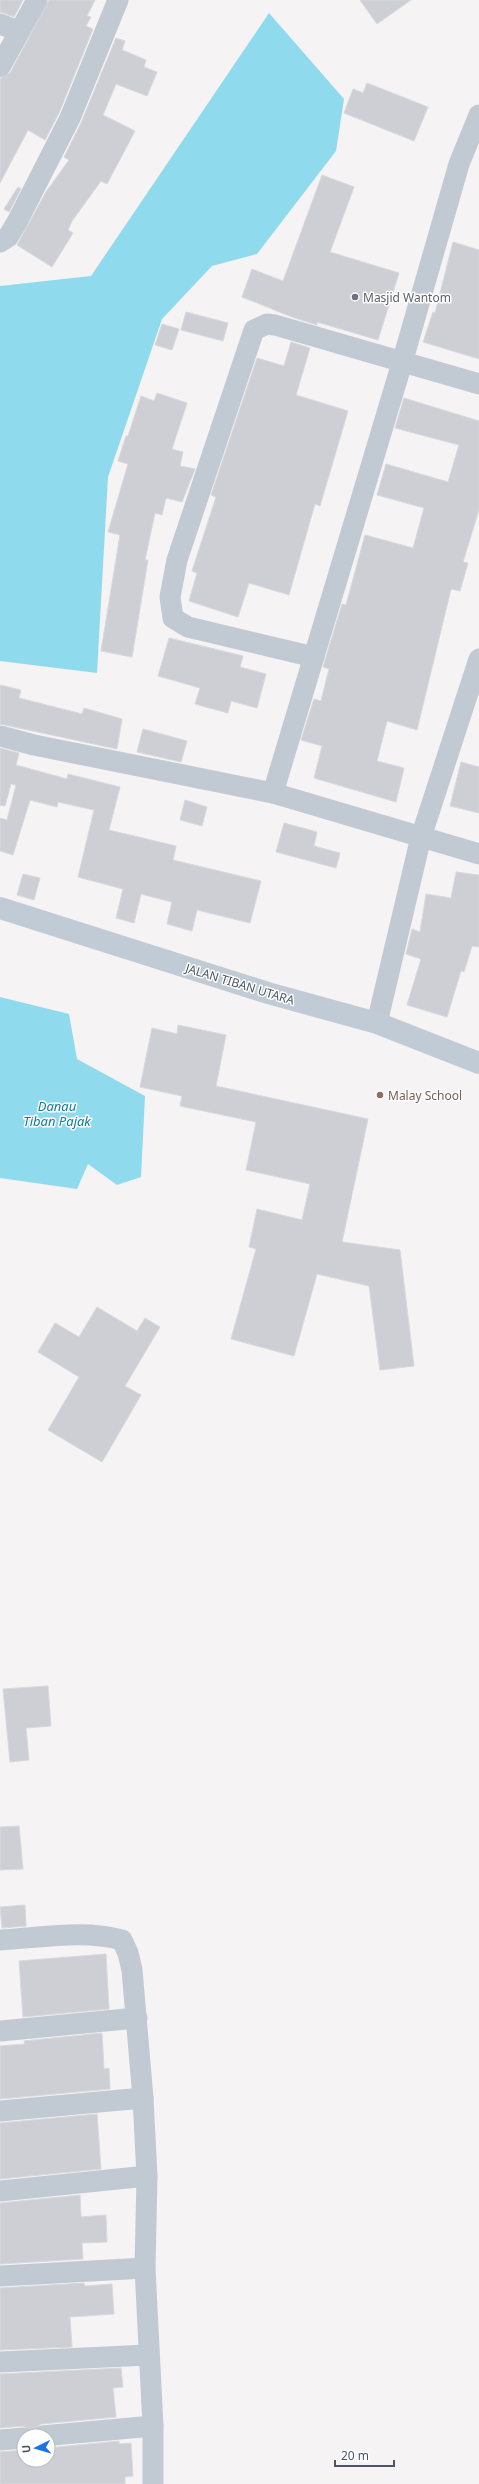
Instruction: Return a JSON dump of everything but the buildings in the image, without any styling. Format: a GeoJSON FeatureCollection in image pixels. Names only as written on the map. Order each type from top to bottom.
{"type":"FeatureCollection","features":[{"type":"Feature","properties":{"kind":"street"},"geometry":{"type":"LineString","coordinates":[[0,68],[9,28],[37,0]]}},
{"type":"Feature","properties":{"kind":"street"},"geometry":{"type":"LineString","coordinates":[[0,242],[8,237],[17,222],[70,118],[118,0]]}},
{"type":"Feature","properties":{"kind":"street"},"geometry":{"type":"LineString","coordinates":[[273,793],[402,363],[459,164],[479,115]]}},
{"type":"Feature","properties":{"kind":"street"},"geometry":{"type":"LineString","coordinates":[[314,657],[188,627],[173,618],[170,605],[177,560],[254,330],[267,324],[275,325],[402,363],[479,384]]}},
{"type":"Feature","properties":{"kind":"street"},"geometry":{"type":"LineString","coordinates":[[378,1023],[421,837],[479,659]]}},
{"type":"Feature","properties":{"kind":"street"},"geometry":{"type":"LineString","coordinates":[[0,736],[273,793],[479,854]]}},
{"type":"Feature","properties":{"kind":"street","name":"JALAN TIBAN UTARA"},"geometry":{"type":"LineString","coordinates":[[0,908],[268,993],[378,1023],[479,1063]]}},
{"type":"Feature","properties":{"kind":"street"},"geometry":{"type":"LineString","coordinates":[[0,1940],[66,1936],[110,1937],[122,1940],[128,1953],[137,2018],[147,2176],[145,2268],[148,2355],[153,2426],[153,2484]]}},
{"type":"Feature","properties":{"kind":"street"},"geometry":{"type":"LineString","coordinates":[[0,2030],[137,2018]]}},
{"type":"Feature","properties":{"kind":"street"},"geometry":{"type":"LineString","coordinates":[[0,2111],[143,2098]]}},
{"type":"Feature","properties":{"kind":"street"},"geometry":{"type":"LineString","coordinates":[[0,2191],[147,2176]]}},
{"type":"Feature","properties":{"kind":"street"},"geometry":{"type":"LineString","coordinates":[[0,2276],[145,2268]]}},
{"type":"Feature","properties":{"kind":"street"},"geometry":{"type":"LineString","coordinates":[[0,2362],[148,2355]]}},
{"type":"Feature","properties":{"kind":"street"},"geometry":{"type":"LineString","coordinates":[[56,2435],[153,2426]]}},
{"type":"Feature","properties":{"kind":"street"},"geometry":{"type":"LineString","coordinates":[[0,2440],[16,2439]]}},
{"type":"Feature","properties":{"kind":"water"},"geometry":{"type":"Polygon","coordinates":[[[269,13],[344,99],[336,151],[257,254],[212,266],[162,319],[108,477],[97,673],[0,661],[0,286],[91,276],[269,13]]]}},
{"type":"Feature","properties":{"kind":"water","name":"Danau Tiban Pajak"},"geometry":{"type":"Polygon","coordinates":[[[0,997],[69,1014],[77,1059],[145,1096],[141,1177],[117,1185],[88,1164],[77,1189],[0,1178],[0,997]]]}},
{"type":"Feature","properties":{"kind":"place","name":"Masjid Wantom"},"geometry":{"type":"Point","coordinates":[355,297]}},
{"type":"Feature","properties":{"kind":"place","name":"Malay School"},"geometry":{"type":"Point","coordinates":[380,1095]}}]}
